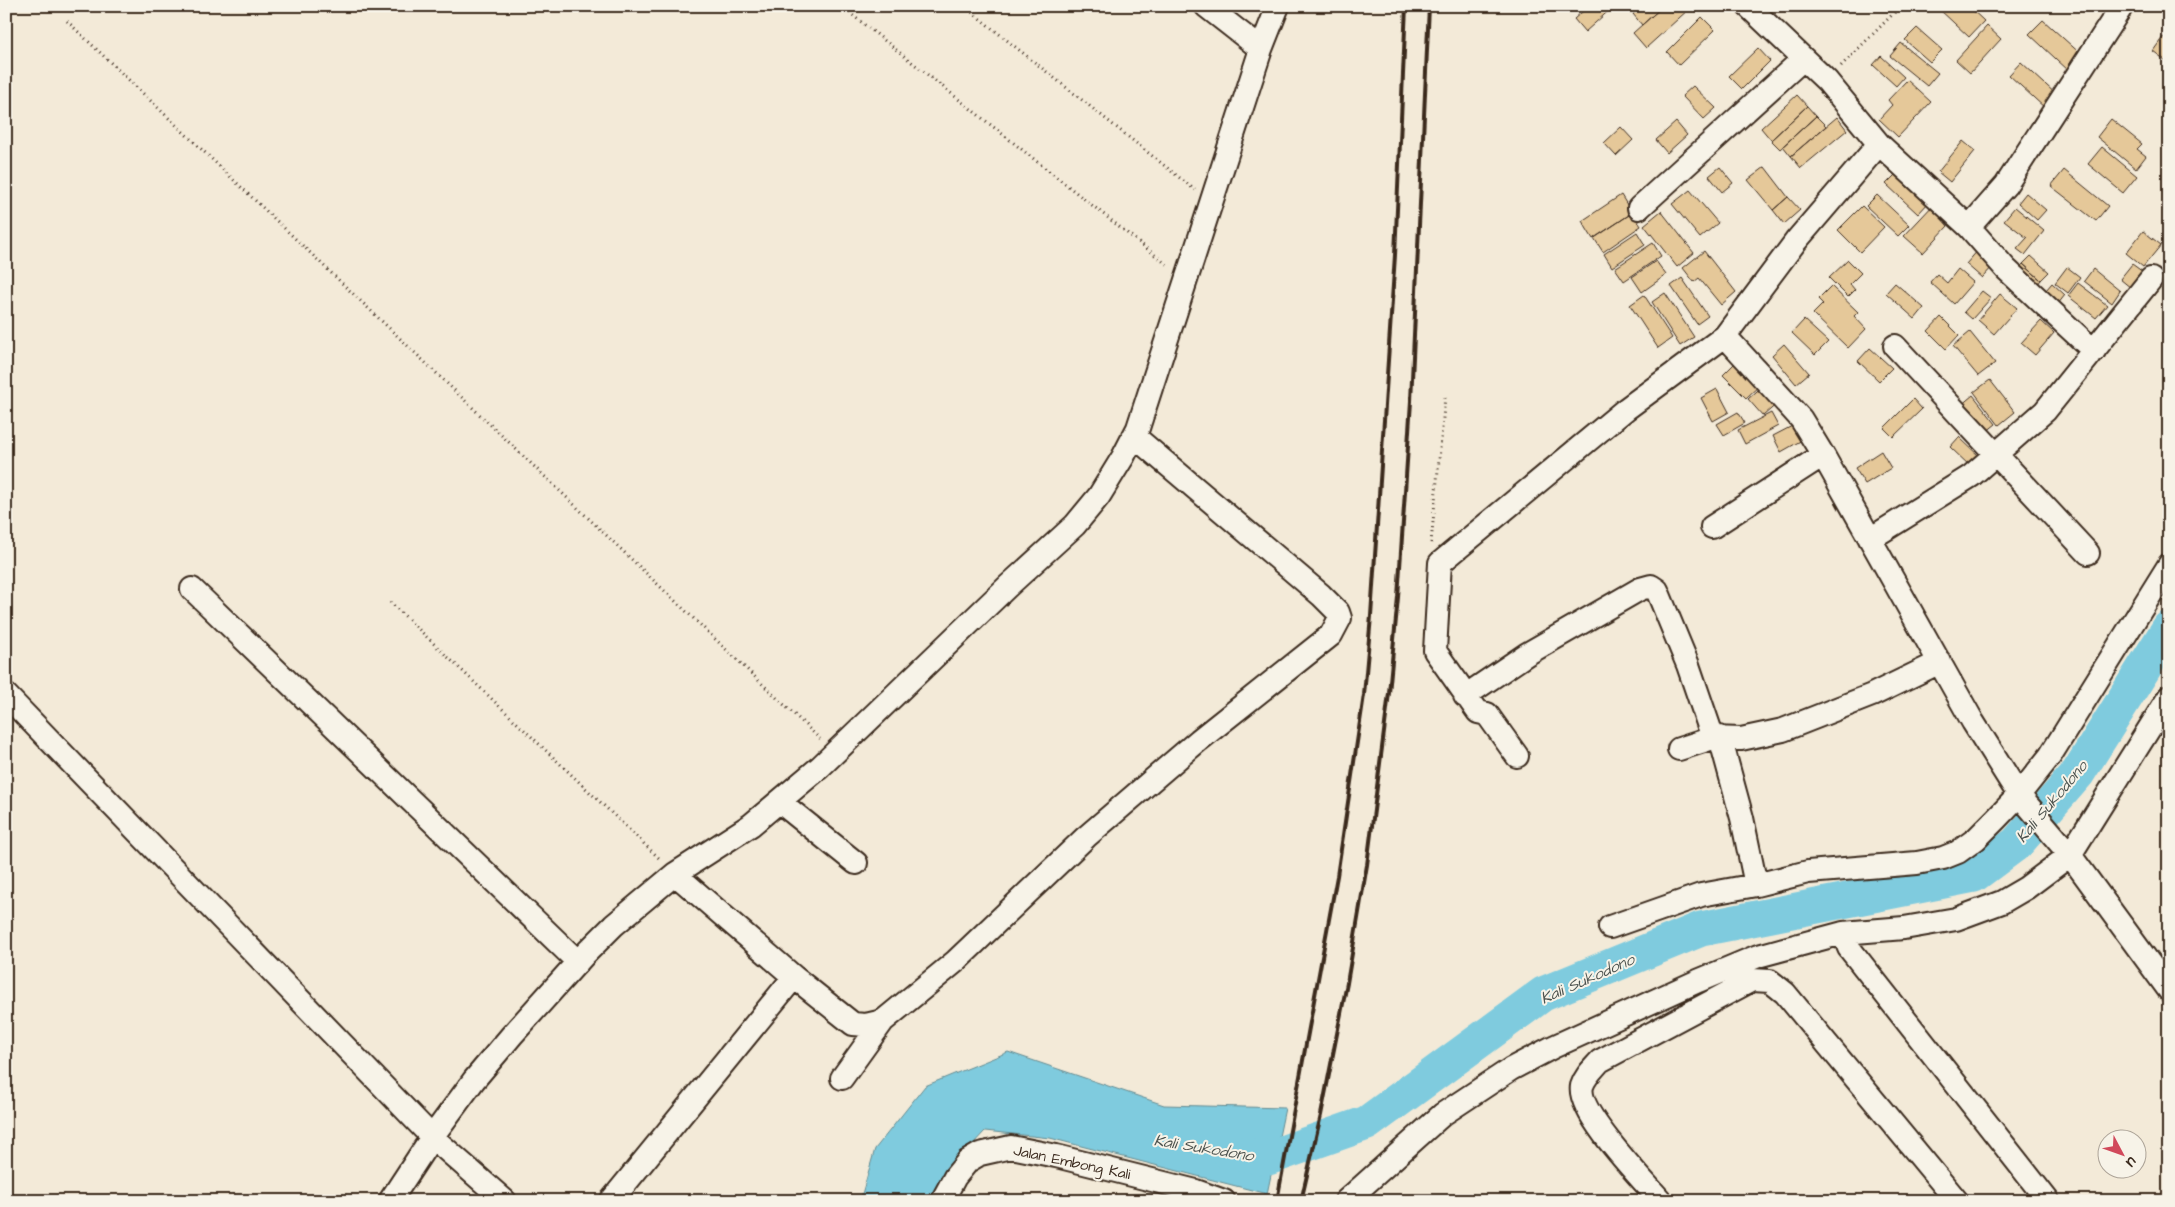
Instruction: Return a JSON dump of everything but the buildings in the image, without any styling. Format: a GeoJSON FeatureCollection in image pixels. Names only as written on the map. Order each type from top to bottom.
{"type":"FeatureCollection","features":[{"type":"Feature","properties":{"kind":"street"},"geometry":{"type":"LineString","coordinates":[[1206,6],[1261,49]]}},
{"type":"Feature","properties":{"kind":"street"},"geometry":{"type":"LineString","coordinates":[[390,1201],[432,1136],[474,1080],[512,1035],[614,925],[675,874],[751,825],[780,802],[1075,525],[1099,496],[1124,457],[1134,436],[1261,49],[1278,6]]}},
{"type":"Feature","properties":{"kind":"street"},"geometry":{"type":"LineString","coordinates":[[1748,6],[1826,81],[1879,144],[1969,227],[2006,269],[2094,350]]}},
{"type":"Feature","properties":{"kind":"street"},"geometry":{"type":"LineString","coordinates":[[1969,227],[2006,185],[2122,6]]}},
{"type":"Feature","properties":{"kind":"street"},"geometry":{"type":"LineString","coordinates":[[1638,208],[1803,58]]}},
{"type":"Feature","properties":{"kind":"street"},"geometry":{"type":"LineString","coordinates":[[1517,756],[1487,714],[1478,712],[1465,696],[1435,651],[1440,563],[1626,409],[1725,336],[1796,241],[1879,144]]}},
{"type":"Feature","properties":{"kind":"street"},"geometry":{"type":"LineString","coordinates":[[1870,539],[1970,476],[2045,411],[2151,279]]}},
{"type":"Feature","properties":{"kind":"street"},"geometry":{"type":"LineString","coordinates":[[1725,336],[1801,419],[1973,722],[2022,798],[2064,847],[2169,990]]}},
{"type":"Feature","properties":{"kind":"street"},"geometry":{"type":"LineString","coordinates":[[1895,346],[2088,554]]}},
{"type":"Feature","properties":{"kind":"street"},"geometry":{"type":"LineString","coordinates":[[842,1078],[883,1022],[956,961],[1109,818],[1206,734],[1332,635],[1340,618],[1338,612],[1321,595],[1134,436]]}},
{"type":"Feature","properties":{"kind":"street"},"geometry":{"type":"LineString","coordinates":[[1712,527],[1823,455]]}},
{"type":"Feature","properties":{"kind":"street"},"geometry":{"type":"LineString","coordinates":[[1610,927],[1702,895],[1756,885],[1808,872],[1910,864],[1950,856],[1976,839],[2022,798],[2074,720],[2169,565]]}},
{"type":"Feature","properties":{"kind":"street"},"geometry":{"type":"LineString","coordinates":[[1465,696],[1526,654],[1640,588],[1651,586],[1657,590],[1716,737],[1742,818],[1756,885]]}},
{"type":"Feature","properties":{"kind":"street"},"geometry":{"type":"LineString","coordinates":[[192,589],[578,962]]}},
{"type":"Feature","properties":{"kind":"street"},"geometry":{"type":"LineString","coordinates":[[1679,748],[1716,737],[1741,738],[1782,730],[1872,694],[1940,662]]}},
{"type":"Feature","properties":{"kind":"street"},"geometry":{"type":"LineString","coordinates":[[6,695],[432,1136],[505,1201]]}},
{"type":"Feature","properties":{"kind":"street"},"geometry":{"type":"LineString","coordinates":[[1346,1201],[1443,1114],[1512,1068],[1552,1047],[1729,967],[1784,948],[1843,933],[1904,928],[1963,916],[2002,902],[2026,888],[2064,847],[2169,697]]}},
{"type":"Feature","properties":{"kind":"street"},"geometry":{"type":"LineString","coordinates":[[780,802],[856,862]]}},
{"type":"Feature","properties":{"kind":"street"},"geometry":{"type":"LineString","coordinates":[[675,874],[794,978],[853,1024],[866,1026],[883,1022]]}},
{"type":"Feature","properties":{"kind":"street"},"geometry":{"type":"LineString","coordinates":[[1843,933],[1849,948],[2048,1201]]}},
{"type":"Feature","properties":{"kind":"street"},"geometry":{"type":"LineString","coordinates":[[611,1201],[794,978]]}},
{"type":"Feature","properties":{"kind":"street"},"geometry":{"type":"LineString","coordinates":[[1662,1201],[1601,1132],[1584,1100],[1582,1088],[1588,1074],[1600,1062],[1752,980],[1770,981],[1785,992],[1957,1201]]}},
{"type":"Feature","properties":{"kind":"street","name":"Jalan Embong Kali"},"geometry":{"type":"LineString","coordinates":[[942,1201],[955,1177],[968,1161],[980,1154],[1011,1147],[1056,1156],[1196,1191],[1224,1201]]}},
{"type":"Feature","properties":{"kind":"path"},"geometry":{"type":"LineString","coordinates":[[841,6],[1186,279]]}},
{"type":"Feature","properties":{"kind":"path"},"geometry":{"type":"LineString","coordinates":[[964,6],[1211,202]]}},
{"type":"Feature","properties":{"kind":"path"},"geometry":{"type":"LineString","coordinates":[[1826,81],[1901,6]]}},
{"type":"Feature","properties":{"kind":"path"},"geometry":{"type":"LineString","coordinates":[[67,21],[834,753]]}},
{"type":"Feature","properties":{"kind":"path"},"geometry":{"type":"LineString","coordinates":[[1440,563],[1430,557],[1445,397]]}},
{"type":"Feature","properties":{"kind":"path"},"geometry":{"type":"LineString","coordinates":[[390,602],[675,874]]}},
{"type":"Feature","properties":{"kind":"water"},"geometry":{"type":"Polygon","coordinates":[[[1008,1052],[1164,1105],[1285,1108],[1267,1194],[1050,1138],[985,1131],[944,1175],[933,1201],[860,1201],[875,1149],[925,1086],[1008,1052]]]}},
{"type":"Feature","properties":{"kind":"waterway","name":"Kali Sukodono"},"geometry":{"type":"LineString","coordinates":[[1229,1152],[1268,1158],[1367,1123],[1543,994],[1701,929],[1974,875],[2017,843],[2078,773],[2169,628]]}},
{"type":"Feature","properties":{"kind":"railway"},"geometry":{"type":"LineString","coordinates":[[1277,1201],[1337,876],[1364,695],[1395,255],[1406,6]]}},
{"type":"Feature","properties":{"kind":"railway"},"geometry":{"type":"LineString","coordinates":[[1301,1201],[1321,1115],[1347,983],[1367,865],[1389,693],[1398,597],[1411,401],[1429,6]]}}]}
